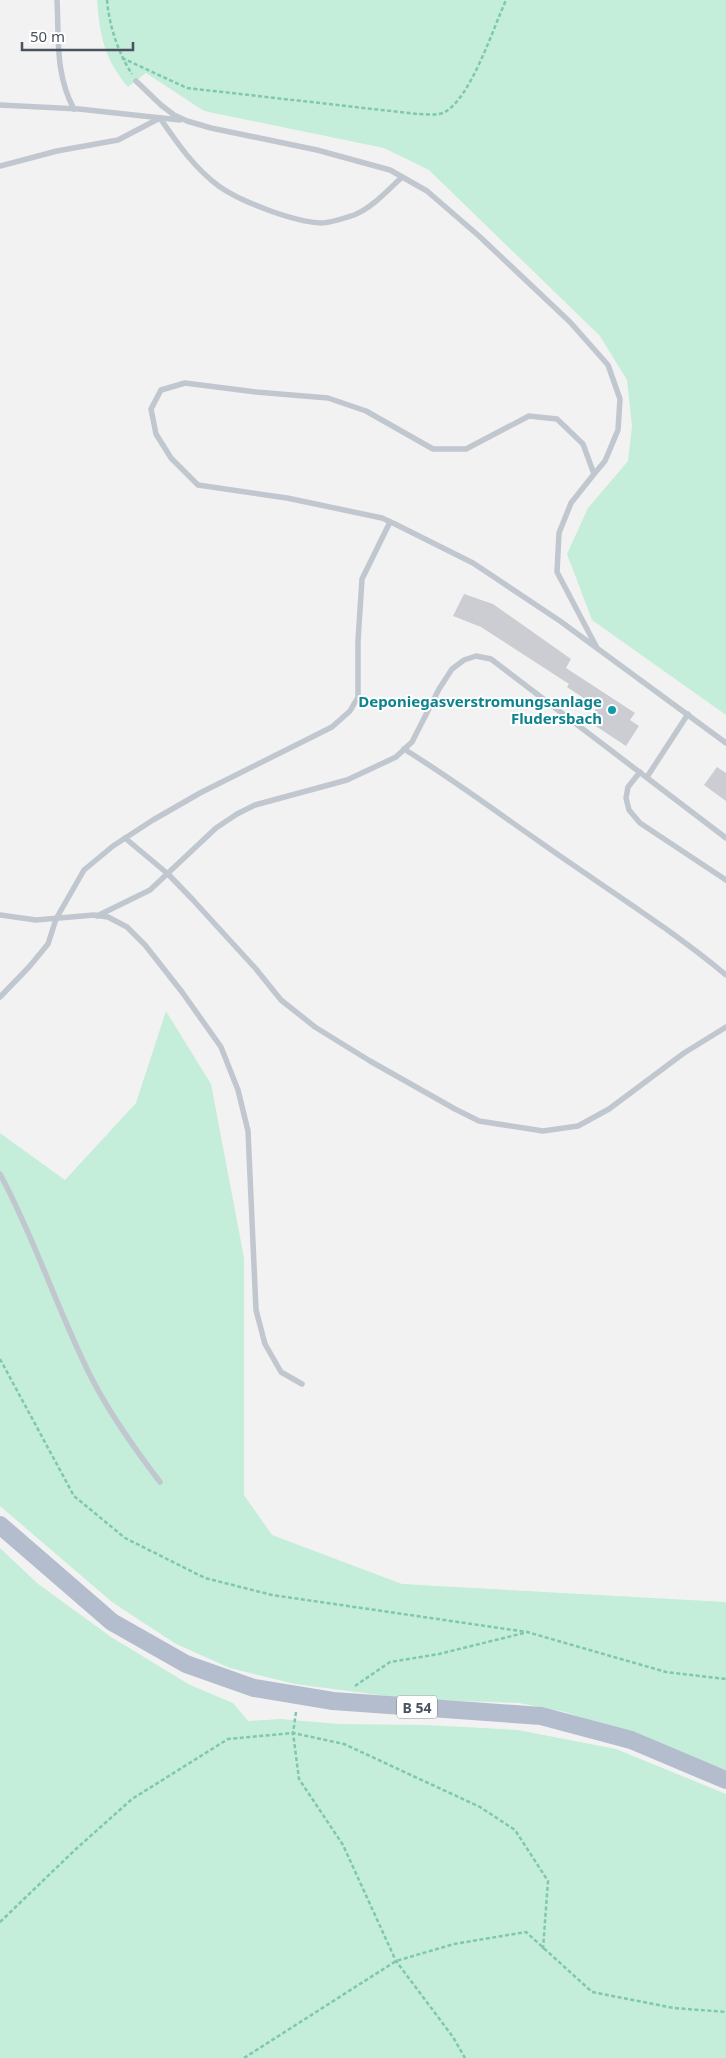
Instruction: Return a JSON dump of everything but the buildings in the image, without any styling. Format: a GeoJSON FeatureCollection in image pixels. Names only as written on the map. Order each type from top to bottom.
{"type":"FeatureCollection","features":[{"type":"Feature","properties":{"kind":"main road","name":"B 54"},"geometry":{"type":"LineString","coordinates":[[0,1526],[112,1622],[186,1664],[254,1688],[333,1701],[541,1716],[631,1740],[726,1780]]}},
{"type":"Feature","properties":{"kind":"lane"},"geometry":{"type":"LineString","coordinates":[[57,0],[58,60],[65,93],[74,108]]}},
{"type":"Feature","properties":{"kind":"lane"},"geometry":{"type":"LineString","coordinates":[[136,81],[161,105],[174,115],[187,121]]}},
{"type":"Feature","properties":{"kind":"lane"},"geometry":{"type":"LineString","coordinates":[[0,105],[74,108],[187,121],[317,150],[390,170],[427,191],[479,236],[570,322],[608,365],[620,399],[618,430],[605,461],[572,503],[559,534],[557,572],[597,648]]}},
{"type":"Feature","properties":{"kind":"lane"},"geometry":{"type":"LineString","coordinates":[[0,166],[57,151],[118,140],[160,118]]}},
{"type":"Feature","properties":{"kind":"lane"},"geometry":{"type":"LineString","coordinates":[[160,118],[177,143],[198,167],[221,187],[251,203],[291,217],[322,223],[356,214],[379,198],[402,177]]}},
{"type":"Feature","properties":{"kind":"lane"},"geometry":{"type":"LineString","coordinates":[[594,474],[583,444],[557,419],[530,416],[466,449],[434,449],[366,411],[328,398],[256,392],[185,383],[161,390],[151,409],[156,434],[171,458],[198,485],[287,498],[382,518],[473,563],[560,621],[726,743]]}},
{"type":"Feature","properties":{"kind":"lane"},"geometry":{"type":"LineString","coordinates":[[0,997],[29,968],[48,944],[56,919],[84,870],[153,820],[200,793],[332,727],[350,711],[358,696],[358,640],[362,579],[390,522]]}},
{"type":"Feature","properties":{"kind":"lane"},"geometry":{"type":"LineString","coordinates":[[97,916],[150,890],[216,828],[237,814],[255,805],[346,780],[396,757],[412,742],[439,689],[452,669],[464,660],[476,656],[491,659],[726,838]]}},
{"type":"Feature","properties":{"kind":"lane"},"geometry":{"type":"LineString","coordinates":[[647,777],[688,714]]}},
{"type":"Feature","properties":{"kind":"lane"},"geometry":{"type":"LineString","coordinates":[[404,749],[448,776],[540,843],[606,886],[726,975]]}},
{"type":"Feature","properties":{"kind":"lane"},"geometry":{"type":"LineString","coordinates":[[640,772],[628,787],[626,798],[629,810],[640,823],[726,880]]}},
{"type":"Feature","properties":{"kind":"lane"},"geometry":{"type":"LineString","coordinates":[[126,838],[168,874],[256,969],[281,1000],[315,1027],[370,1061],[479,1121],[543,1131],[578,1126],[609,1109],[684,1053],[726,1027]]}},
{"type":"Feature","properties":{"kind":"lane"},"geometry":{"type":"LineString","coordinates":[[0,915],[36,920],[80,915],[108,917],[128,927],[145,945],[221,1047],[238,1090],[248,1131],[256,1310],[265,1344],[281,1372],[302,1384]]}},
{"type":"Feature","properties":{"kind":"lane"},"geometry":{"type":"LineString","coordinates":[[0,1174],[17,1205],[62,1314],[90,1374],[136,1451],[160,1482]]}},
{"type":"Feature","properties":{"kind":"path"},"geometry":{"type":"LineString","coordinates":[[107,0],[122,58],[136,81]]}},
{"type":"Feature","properties":{"kind":"path"},"geometry":{"type":"LineString","coordinates":[[122,58],[187,88],[418,114],[443,113],[462,98],[475,75],[506,0]]}},
{"type":"Feature","properties":{"kind":"path"},"geometry":{"type":"LineString","coordinates":[[0,1359],[74,1496],[125,1538],[205,1578],[272,1595],[527,1632],[666,1672],[726,1679]]}},
{"type":"Feature","properties":{"kind":"path"},"geometry":{"type":"LineString","coordinates":[[333,1701],[390,1662],[439,1654],[527,1632]]}},
{"type":"Feature","properties":{"kind":"path"},"geometry":{"type":"LineString","coordinates":[[300,1695],[293,1733],[299,1779],[343,1845],[396,1961],[453,2037],[465,2058]]}},
{"type":"Feature","properties":{"kind":"path"},"geometry":{"type":"LineString","coordinates":[[0,1922],[76,1849],[132,1799],[228,1739],[293,1733],[344,1744],[480,1807],[515,1830],[548,1881],[543,1949]]}},
{"type":"Feature","properties":{"kind":"path"},"geometry":{"type":"LineString","coordinates":[[244,2058],[396,1961],[454,1944],[526,1932],[592,1992],[674,2008],[726,2012]]}},
{"type":"Feature","properties":{"kind":"green space"},"geometry":{"type":"Polygon","coordinates":[[[97,0],[726,0],[726,715],[592,620],[567,554],[588,508],[628,461],[632,426],[627,380],[600,336],[429,170],[384,148],[204,111],[146,73],[128,87],[108,56],[102,36],[97,0]]]}},
{"type":"Feature","properties":{"kind":"green space"},"geometry":{"type":"Polygon","coordinates":[[[166,1011],[211,1084],[244,1258],[244,1495],[272,1535],[402,1584],[726,1602],[726,1770],[676,1750],[565,1712],[519,1703],[410,1699],[295,1684],[230,1668],[176,1644],[112,1602],[0,1506],[0,1133],[65,1180],[136,1103],[166,1011]]]}},
{"type":"Feature","properties":{"kind":"green space"},"geometry":{"type":"Polygon","coordinates":[[[0,1548],[37,1583],[111,1637],[190,1685],[233,1703],[248,1721],[280,1719],[339,1724],[427,1725],[518,1730],[616,1749],[726,1794],[726,2058],[0,2058],[0,1548]]]}},
{"type":"Feature","properties":{"kind":"place","name":"Deponiegasverstromungsanlage Fludersbach"},"geometry":{"type":"Point","coordinates":[612,710]}}]}
